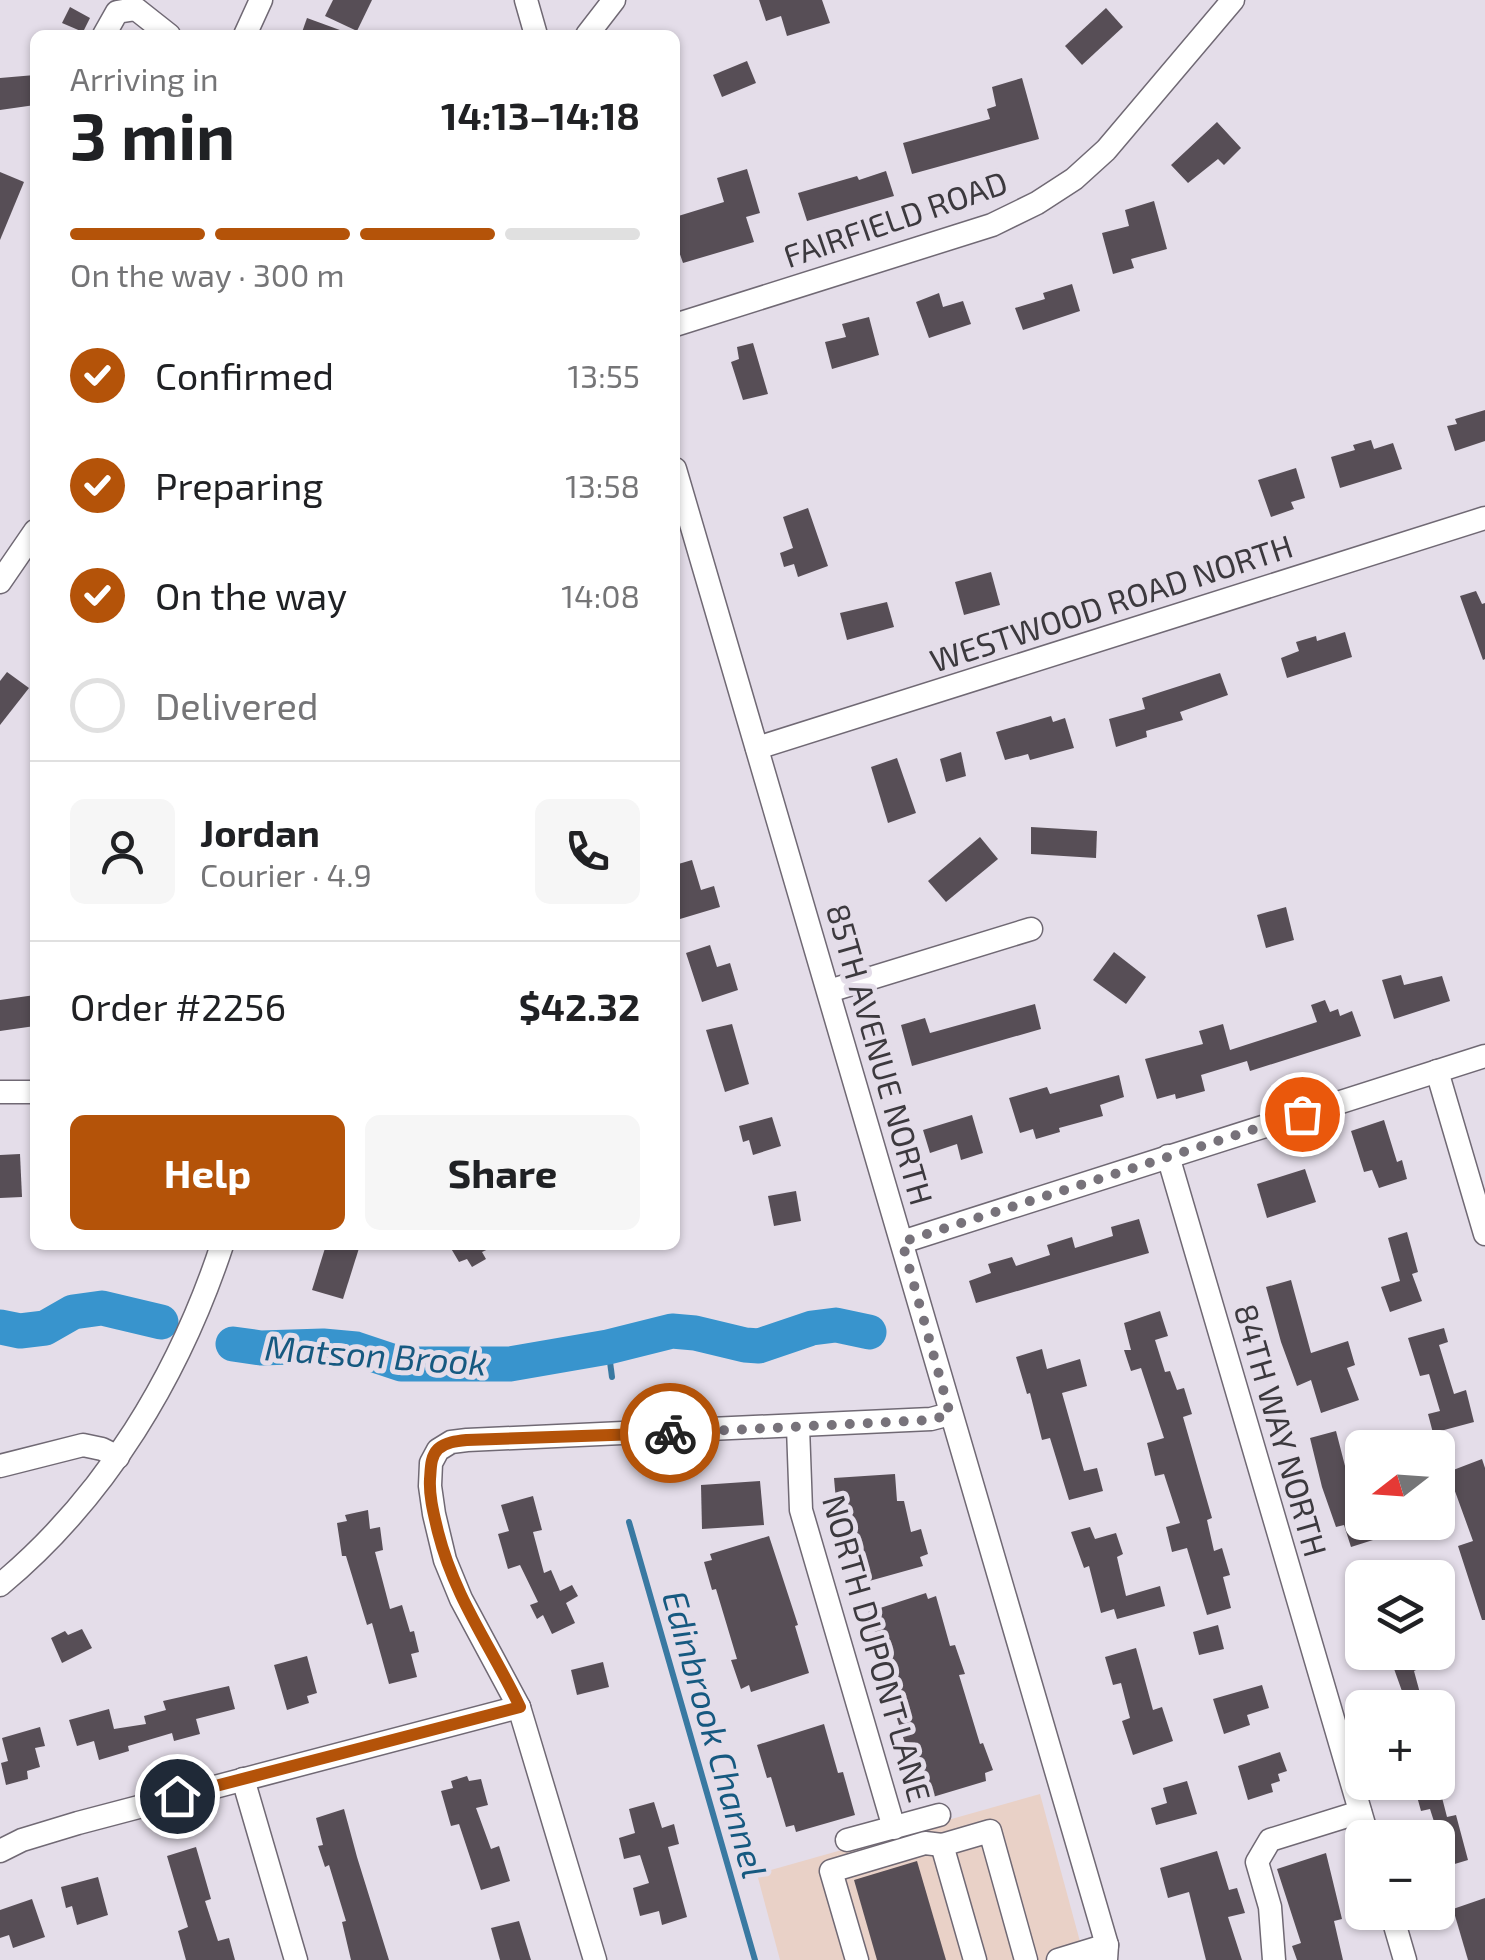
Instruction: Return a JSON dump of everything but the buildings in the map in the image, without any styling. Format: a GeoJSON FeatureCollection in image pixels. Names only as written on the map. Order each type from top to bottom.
{"type":"FeatureCollection","features":[{"type":"Feature","properties":{"kind":"street"},"geometry":{"type":"LineString","coordinates":[[247,30],[261,0]]}},
{"type":"Feature","properties":{"kind":"street"},"geometry":{"type":"LineString","coordinates":[[526,0],[535,30]]}},
{"type":"Feature","properties":{"kind":"street"},"geometry":{"type":"LineString","coordinates":[[591,30],[614,0]]}},
{"type":"Feature","properties":{"kind":"street","name":"FAIRFIELD ROAD"},"geometry":{"type":"LineString","coordinates":[[680,323],[992,225],[1037,203],[1074,179],[1106,150],[1233,0]]}},
{"type":"Feature","properties":{"kind":"street"},"geometry":{"type":"LineString","coordinates":[[107,30],[117,12],[136,9],[163,30]]}},
{"type":"Feature","properties":{"kind":"street","name":"85TH AVENUE NORTH"},"geometry":{"type":"LineString","coordinates":[[680,487],[1110,1955]]}},
{"type":"Feature","properties":{"kind":"street","name":"WESTWOOD ROAD NORTH"},"geometry":{"type":"LineString","coordinates":[[757,748],[1485,518]]}},
{"type":"Feature","properties":{"kind":"street"},"geometry":{"type":"LineString","coordinates":[[0,582],[30,538]]}},
{"type":"Feature","properties":{"kind":"street"},"geometry":{"type":"LineString","coordinates":[[829,991],[1031,928]]}},
{"type":"Feature","properties":{"kind":"street"},"geometry":{"type":"LineString","coordinates":[[902,1242],[1485,1056]]}},
{"type":"Feature","properties":{"kind":"street"},"geometry":{"type":"LineString","coordinates":[[1437,1071],[1485,1234]]}},
{"type":"Feature","properties":{"kind":"street"},"geometry":{"type":"LineString","coordinates":[[0,1092],[30,1092]]}},
{"type":"Feature","properties":{"kind":"street","name":"84TH WAY NORTH"},"geometry":{"type":"LineString","coordinates":[[1168,1156],[1362,1820]]}},
{"type":"Feature","properties":{"kind":"street"},"geometry":{"type":"LineString","coordinates":[[0,1585],[51,1538],[118,1457],[180,1352],[220,1250]]}},
{"type":"Feature","properties":{"kind":"street"},"geometry":{"type":"LineString","coordinates":[[595,1960],[520,1707],[461,1599],[445,1560],[430,1486],[431,1463],[438,1450],[451,1442],[467,1440],[931,1420],[950,1414]]}},
{"type":"Feature","properties":{"kind":"street","name":"NORTH DUPONT LANE"},"geometry":{"type":"LineString","coordinates":[[798,1427],[800,1510],[894,1828]]}},
{"type":"Feature","properties":{"kind":"street"},"geometry":{"type":"LineString","coordinates":[[0,1466],[83,1446],[118,1457]]}},
{"type":"Feature","properties":{"kind":"street"},"geometry":{"type":"LineString","coordinates":[[0,1851],[50,1831],[520,1707]]}},
{"type":"Feature","properties":{"kind":"street"},"geometry":{"type":"LineString","coordinates":[[243,1779],[296,1960]]}},
{"type":"Feature","properties":{"kind":"street"},"geometry":{"type":"LineString","coordinates":[[1274,1960],[1270,1906],[1257,1862],[1270,1840],[1360,1812]]}},
{"type":"Feature","properties":{"kind":"street"},"geometry":{"type":"LineString","coordinates":[[847,1840],[939,1815]]}},
{"type":"Feature","properties":{"kind":"street"},"geometry":{"type":"LineString","coordinates":[[857,1960],[831,1871],[925,1843],[942,1845],[990,1831],[1026,1960]]}},
{"type":"Feature","properties":{"kind":"street"},"geometry":{"type":"LineString","coordinates":[[942,1845],[975,1960]]}},
{"type":"Feature","properties":{"kind":"street"},"geometry":{"type":"LineString","coordinates":[[1396,1930],[1405,1960]]}},
{"type":"Feature","properties":{"kind":"street"},"geometry":{"type":"LineString","coordinates":[[1058,1960],[1110,1955]]}},
{"type":"Feature","properties":{"kind":"shaded area"},"geometry":{"type":"Polygon","coordinates":[[[1040,1794],[1085,1960],[780,1960],[757,1874],[1040,1794]]]}},
{"type":"Feature","properties":{"kind":"waterway","name":"Matson Brook"},"geometry":{"type":"LineString","coordinates":[[0,1327],[20,1331],[45,1328],[73,1312],[102,1308],[161,1322]]}},
{"type":"Feature","properties":{"kind":"waterway","name":"Matson Brook"},"geometry":{"type":"LineString","coordinates":[[233,1344],[356,1349],[401,1364],[510,1364],[672,1331],[759,1346],[812,1328],[836,1325],[869,1332]]}},
{"type":"Feature","properties":{"kind":"waterway"},"geometry":{"type":"LineString","coordinates":[[608,1347],[612,1377]]}},
{"type":"Feature","properties":{"kind":"waterway","name":"Edinbrook Channel"},"geometry":{"type":"LineString","coordinates":[[629,1522],[755,1960]]}},
{"type":"Feature","properties":{"kind":"way so far"},"geometry":{"type":"LineString","coordinates":[[670,1433],[931,1420],[950,1414],[902,1242],[1302,1114]]}},
{"type":"Feature","properties":{"kind":"route"},"geometry":{"type":"LineString","coordinates":[[177,1796],[520,1707],[461,1599],[445,1560],[430,1486],[431,1463],[438,1450],[451,1442],[467,1440],[670,1433]]}}]}
